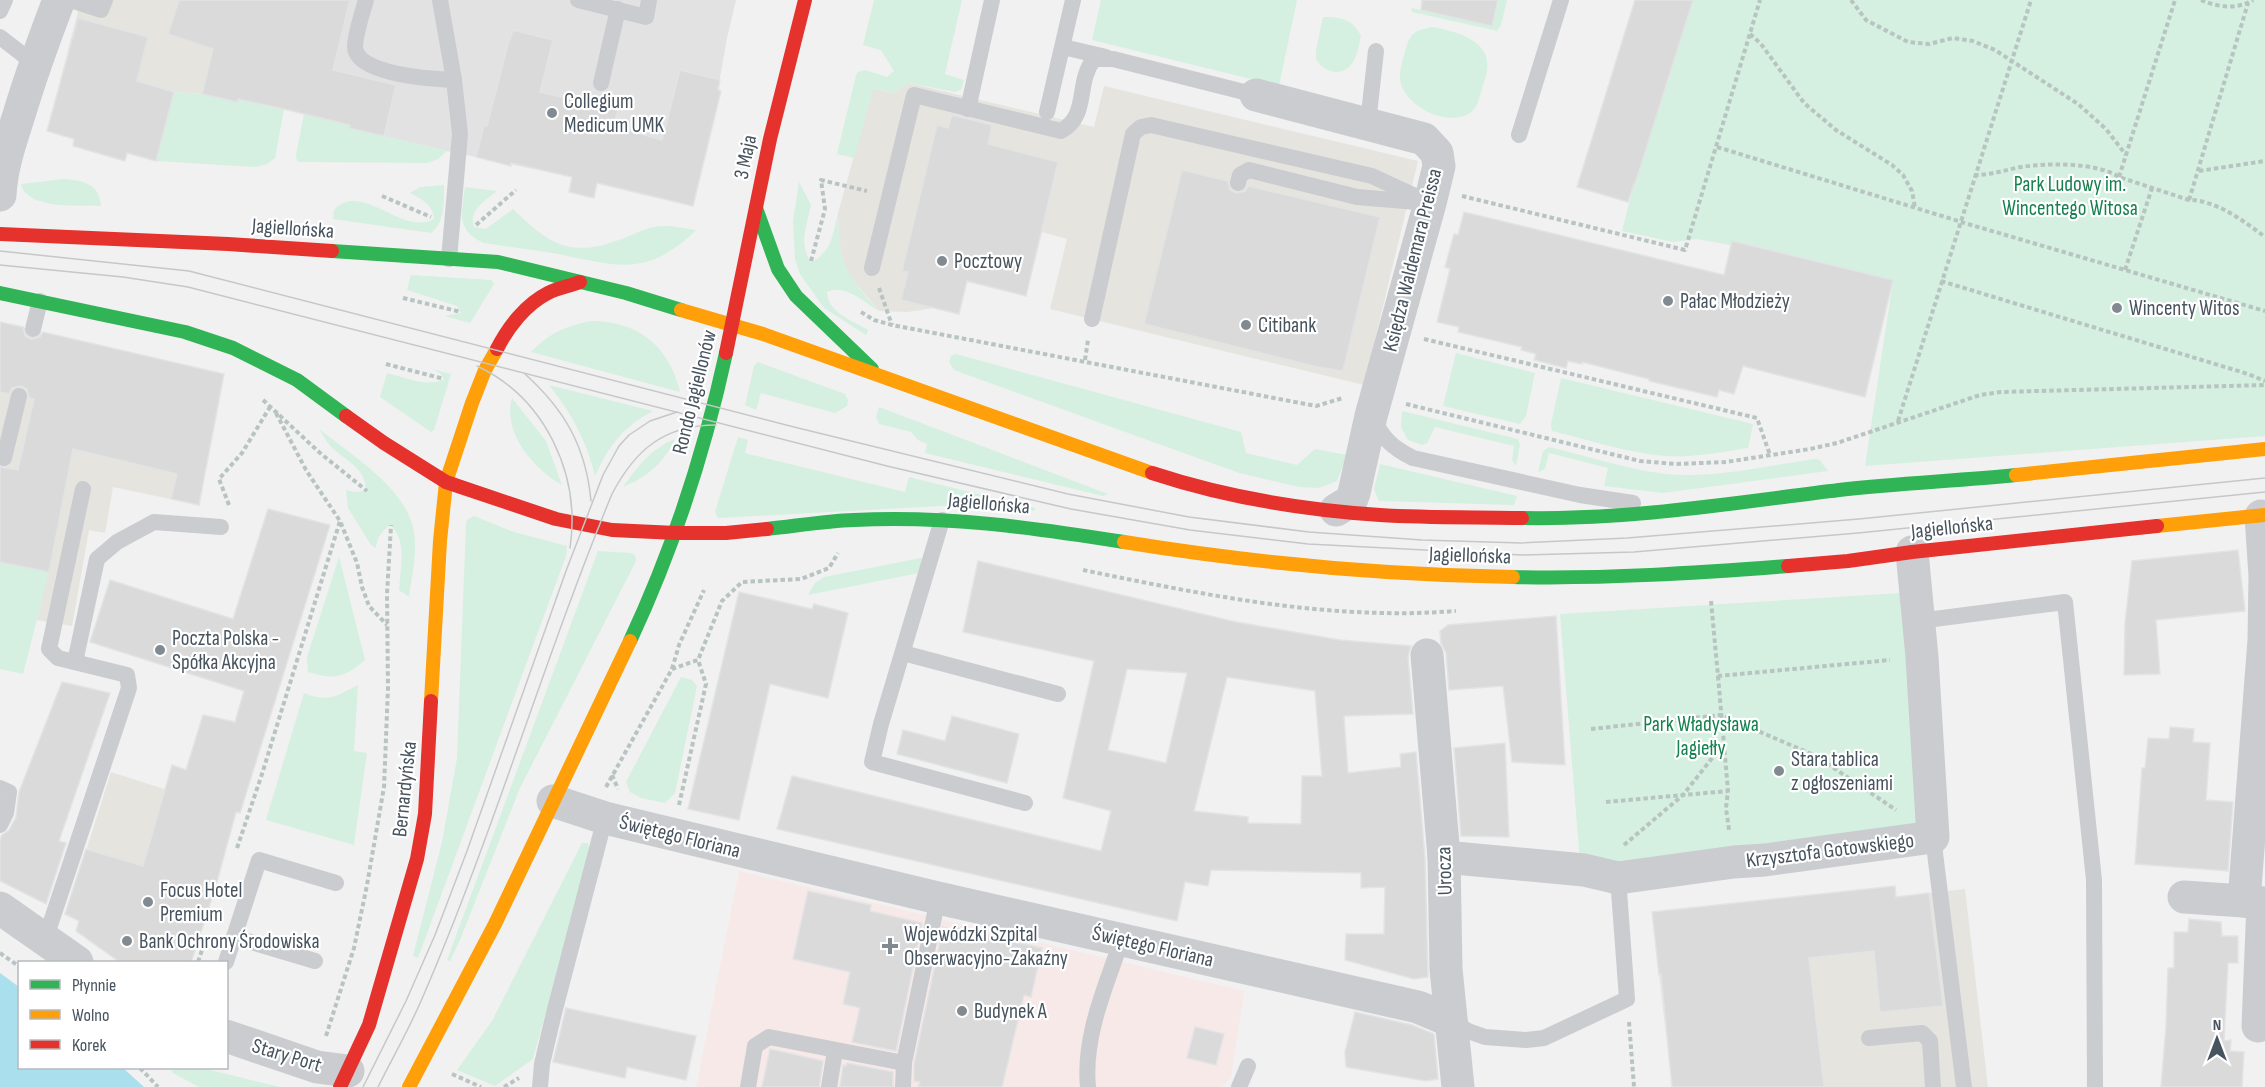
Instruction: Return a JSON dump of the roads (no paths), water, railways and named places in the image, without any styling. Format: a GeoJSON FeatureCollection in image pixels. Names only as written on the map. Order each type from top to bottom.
{"type":"FeatureCollection","features":[{"type":"Feature","properties":{"kind":"main road","name":"3 Maja"},"geometry":{"type":"LineString","coordinates":[[732,324],[766,158],[805,0]]}},
{"type":"Feature","properties":{"kind":"main road"},"geometry":{"type":"LineString","coordinates":[[756,208],[778,269],[796,296],[881,378]]}},
{"type":"Feature","properties":{"kind":"main road","name":"Jagiellońska"},"geometry":{"type":"LineString","coordinates":[[0,234],[228,244],[498,262],[580,282]]}},
{"type":"Feature","properties":{"kind":"main road"},"geometry":{"type":"LineString","coordinates":[[446,482],[481,381],[505,333],[531,304],[548,293],[580,282]]}},
{"type":"Feature","properties":{"kind":"main road","name":"Rondo Jagiellonów"},"geometry":{"type":"LineString","coordinates":[[580,282],[732,324],[705,438],[676,533]]}},
{"type":"Feature","properties":{"kind":"main road"},"geometry":{"type":"LineString","coordinates":[[0,293],[185,332],[233,348],[297,380],[384,443],[446,482],[572,523],[612,530],[676,533],[655,585],[554,801],[465,982],[409,1087]]}},
{"type":"Feature","properties":{"kind":"main road","name":"Jagiellońska"},"geometry":{"type":"LineString","coordinates":[[732,324],[1191,485],[1272,502],[1380,515],[1476,518],[1617,516],[1681,511],[1830,491],[1947,482],[2265,449]]}},
{"type":"Feature","properties":{"kind":"main road","name":"Bernardyńska"},"geometry":{"type":"LineString","coordinates":[[335,1075],[369,1025],[417,860],[427,801],[440,541],[446,482]]}},
{"type":"Feature","properties":{"kind":"main road","name":"Jagiellońska"},"geometry":{"type":"LineString","coordinates":[[676,533],[726,533],[854,520],[942,520],[1036,528],[1167,549],[1307,566],[1430,576],[1580,578],[1707,572],[1848,561],[1912,552],[2263,515]]}},
{"type":"Feature","properties":{"kind":"street"},"geometry":{"type":"LineString","coordinates":[[0,195],[0,181],[11,140],[35,64],[59,0]]}},
{"type":"Feature","properties":{"kind":"street","name":"Księdza Waldemara Preissa"},"geometry":{"type":"LineString","coordinates":[[1256,95],[1424,139],[1437,153],[1444,199],[1385,406],[1351,501],[1336,510]]}},
{"type":"Feature","properties":{"kind":"street"},"geometry":{"type":"LineString","coordinates":[[2258,1026],[2258,903],[2265,576],[2263,515]]}},
{"type":"Feature","properties":{"kind":"street","name":"Krzysztofa Gotowskiego"},"geometry":{"type":"LineString","coordinates":[[1444,857],[1584,870],[1618,878],[1933,837],[1922,657],[1912,552]]}},
{"type":"Feature","properties":{"kind":"street","name":"Urocza"},"geometry":{"type":"LineString","coordinates":[[1427,655],[1444,857],[1446,969],[1458,1087]]}},
{"type":"Feature","properties":{"kind":"street","name":"Świętego Floriana"},"geometry":{"type":"LineString","coordinates":[[554,801],[605,818],[938,898],[1418,1006],[1452,1021]]}},
{"type":"Feature","properties":{"kind":"street"},"geometry":{"type":"LineString","coordinates":[[2184,897],[2258,903]]}},
{"type":"Feature","properties":{"kind":"street"},"geometry":{"type":"LineString","coordinates":[[0,908],[74,961]]}},
{"type":"Feature","properties":{"kind":"street","name":"Stary Port"},"geometry":{"type":"LineString","coordinates":[[228,1037],[335,1075]]}},
{"type":"Feature","properties":{"kind":"lane"},"geometry":{"type":"LineString","coordinates":[[0,11],[5,0]]}},
{"type":"Feature","properties":{"kind":"lane"},"geometry":{"type":"LineString","coordinates":[[69,0],[101,10],[105,0]]}},
{"type":"Feature","properties":{"kind":"lane"},"geometry":{"type":"LineString","coordinates":[[366,0],[355,47],[359,58],[370,65],[405,76],[454,80]]}},
{"type":"Feature","properties":{"kind":"lane"},"geometry":{"type":"LineString","coordinates":[[440,0],[454,80],[460,134],[449,259]]}},
{"type":"Feature","properties":{"kind":"lane"},"geometry":{"type":"LineString","coordinates":[[578,0],[646,17],[650,0]]}},
{"type":"Feature","properties":{"kind":"lane"},"geometry":{"type":"LineString","coordinates":[[968,109],[992,0]]}},
{"type":"Feature","properties":{"kind":"lane"},"geometry":{"type":"LineString","coordinates":[[1047,112],[1073,0]]}},
{"type":"Feature","properties":{"kind":"lane"},"geometry":{"type":"LineString","coordinates":[[1519,135],[1561,0]]}},
{"type":"Feature","properties":{"kind":"lane"},"geometry":{"type":"LineString","coordinates":[[601,83],[618,9]]}},
{"type":"Feature","properties":{"kind":"lane"},"geometry":{"type":"LineString","coordinates":[[0,37],[35,64]]}},
{"type":"Feature","properties":{"kind":"lane"},"geometry":{"type":"LineString","coordinates":[[1063,47],[1256,95]]}},
{"type":"Feature","properties":{"kind":"lane"},"geometry":{"type":"LineString","coordinates":[[1368,123],[1376,51]]}},
{"type":"Feature","properties":{"kind":"lane"},"geometry":{"type":"LineString","coordinates":[[872,268],[914,95],[1061,131],[1072,125],[1077,115],[1087,68],[1094,59],[1113,59]]}},
{"type":"Feature","properties":{"kind":"lane"},"geometry":{"type":"LineString","coordinates":[[1092,319],[1133,134],[1141,127],[1151,125],[1372,176],[1444,199]]}},
{"type":"Feature","properties":{"kind":"lane"},"geometry":{"type":"LineString","coordinates":[[1238,183],[1240,175],[1249,170],[1357,197],[1444,199]]}},
{"type":"Feature","properties":{"kind":"lane"},"geometry":{"type":"LineString","coordinates":[[33,329],[40,301]]}},
{"type":"Feature","properties":{"kind":"lane"},"geometry":{"type":"LineString","coordinates":[[4,458],[19,396]]}},
{"type":"Feature","properties":{"kind":"lane"},"geometry":{"type":"LineString","coordinates":[[1385,406],[1384,439],[1399,451],[1413,458],[1580,495],[1681,511]]}},
{"type":"Feature","properties":{"kind":"lane"},"geometry":{"type":"LineString","coordinates":[[45,940],[129,688],[128,675],[58,658],[49,649],[83,489]]}},
{"type":"Feature","properties":{"kind":"lane"},"geometry":{"type":"LineString","coordinates":[[942,520],[881,724],[872,762],[1025,803]]}},
{"type":"Feature","properties":{"kind":"lane"},"geometry":{"type":"LineString","coordinates":[[75,662],[97,559],[117,542],[154,522],[221,527]]}},
{"type":"Feature","properties":{"kind":"lane"},"geometry":{"type":"LineString","coordinates":[[1919,621],[2065,602],[2094,880],[2095,1087]]}},
{"type":"Feature","properties":{"kind":"lane"},"geometry":{"type":"LineString","coordinates":[[903,653],[1058,694]]}},
{"type":"Feature","properties":{"kind":"lane"},"geometry":{"type":"LineString","coordinates":[[0,788],[9,792],[6,813],[0,825]]}},
{"type":"Feature","properties":{"kind":"lane"},"geometry":{"type":"LineString","coordinates":[[540,1087],[542,1064],[554,1013],[605,818]]}},
{"type":"Feature","properties":{"kind":"lane"},"geometry":{"type":"LineString","coordinates":[[1933,837],[1964,1087]]}},
{"type":"Feature","properties":{"kind":"lane"},"geometry":{"type":"LineString","coordinates":[[227,961],[259,860],[336,884]]}},
{"type":"Feature","properties":{"kind":"lane","name":"Świętego Floriana"},"geometry":{"type":"LineString","coordinates":[[1452,1021],[1468,1031],[1485,1037],[1526,1040],[1544,1038],[1627,999],[1618,878]]}},
{"type":"Feature","properties":{"kind":"lane"},"geometry":{"type":"LineString","coordinates":[[903,1087],[904,1063],[938,898]]}},
{"type":"Feature","properties":{"kind":"lane"},"geometry":{"type":"LineString","coordinates":[[234,936],[315,961]]}},
{"type":"Feature","properties":{"kind":"lane"},"geometry":{"type":"LineString","coordinates":[[1088,1087],[1090,1039],[1122,939]]}},
{"type":"Feature","properties":{"kind":"lane"},"geometry":{"type":"LineString","coordinates":[[1869,1038],[1922,1033],[1930,1041],[1933,1087]]}},
{"type":"Feature","properties":{"kind":"lane"},"geometry":{"type":"LineString","coordinates":[[748,1087],[755,1046],[769,1037],[904,1063]]}},
{"type":"Feature","properties":{"kind":"lane"},"geometry":{"type":"LineString","coordinates":[[829,1087],[835,1051]]}},
{"type":"Feature","properties":{"kind":"lane"},"geometry":{"type":"LineString","coordinates":[[1239,1087],[1248,1066]]}},
{"type":"Feature","properties":{"kind":"water"},"geometry":{"type":"Polygon","coordinates":[[[0,973],[18,986],[18,1069],[124,1069],[144,1087],[0,1087],[0,973]]]}},
{"type":"Feature","properties":{"kind":"tram line"},"geometry":{"type":"LineString","coordinates":[[0,251],[189,271],[794,427],[1068,494],[1189,517],[1309,532],[1422,540],[1521,543],[1627,538],[1859,519],[2265,478]]}},
{"type":"Feature","properties":{"kind":"tram line"},"geometry":{"type":"LineString","coordinates":[[0,265],[123,277],[188,287],[887,466],[1071,509],[1190,530],[1308,544],[1522,555],[1634,552],[1858,533],[2265,492]]}},
{"type":"Feature","properties":{"kind":"tram line"},"geometry":{"type":"LineString","coordinates":[[477,366],[501,380],[522,398],[539,418],[553,441],[570,493],[572,520],[570,548]]}},
{"type":"Feature","properties":{"kind":"tram line"},"geometry":{"type":"LineString","coordinates":[[525,374],[551,401],[571,431],[584,463],[591,501]]}},
{"type":"Feature","properties":{"kind":"tram line"},"geometry":{"type":"LineString","coordinates":[[363,1087],[406,1001],[435,935],[566,571],[603,475],[619,446],[629,435],[650,421],[677,412]]}},
{"type":"Feature","properties":{"kind":"tram line"},"geometry":{"type":"LineString","coordinates":[[378,1087],[416,1012],[472,876],[563,620],[612,494],[631,465],[653,443],[681,430],[716,425]]}},
{"type":"Feature","properties":{"kind":"place","name":"Collegium Medicum UMK"},"geometry":{"type":"Point","coordinates":[552,113]}},
{"type":"Feature","properties":{"kind":"place","name":"Pocztowy"},"geometry":{"type":"Point","coordinates":[942,261]}},
{"type":"Feature","properties":{"kind":"place","name":"Pałac Młodzieży"},"geometry":{"type":"Point","coordinates":[1668,301]}},
{"type":"Feature","properties":{"kind":"place","name":"Wincenty Witos"},"geometry":{"type":"Point","coordinates":[2117,308]}},
{"type":"Feature","properties":{"kind":"place","name":"Citibank"},"geometry":{"type":"Point","coordinates":[1246,325]}},
{"type":"Feature","properties":{"kind":"place","name":"Poczta Polska - Spółka Akcyjna"},"geometry":{"type":"Point","coordinates":[160,650]}},
{"type":"Feature","properties":{"kind":"place","name":"Stara tablica z ogłoszeniami"},"geometry":{"type":"Point","coordinates":[1779,771]}},
{"type":"Feature","properties":{"kind":"place","name":"Focus Hotel Premium"},"geometry":{"type":"Point","coordinates":[148,902]}},
{"type":"Feature","properties":{"kind":"place","name":"Bank Ochrony Środowiska"},"geometry":{"type":"Point","coordinates":[127,941]}},
{"type":"Feature","properties":{"kind":"place","name":"Wojewódzki Szpital Obserwacyjno-Zakaźny"},"geometry":{"type":"Point","coordinates":[890,946]}},
{"type":"Feature","properties":{"kind":"place","name":"Budynek A"},"geometry":{"type":"Point","coordinates":[962,1011]}},
{"type":"Feature","properties":{"kind":"park label","name":"Park Ludowy im. Wincentego Witosa"},"geometry":{"type":"Point","coordinates":[2070,196]}},
{"type":"Feature","properties":{"kind":"park label","name":"Park Władysława Jagiełły"},"geometry":{"type":"Point","coordinates":[1701,736]}}]}
